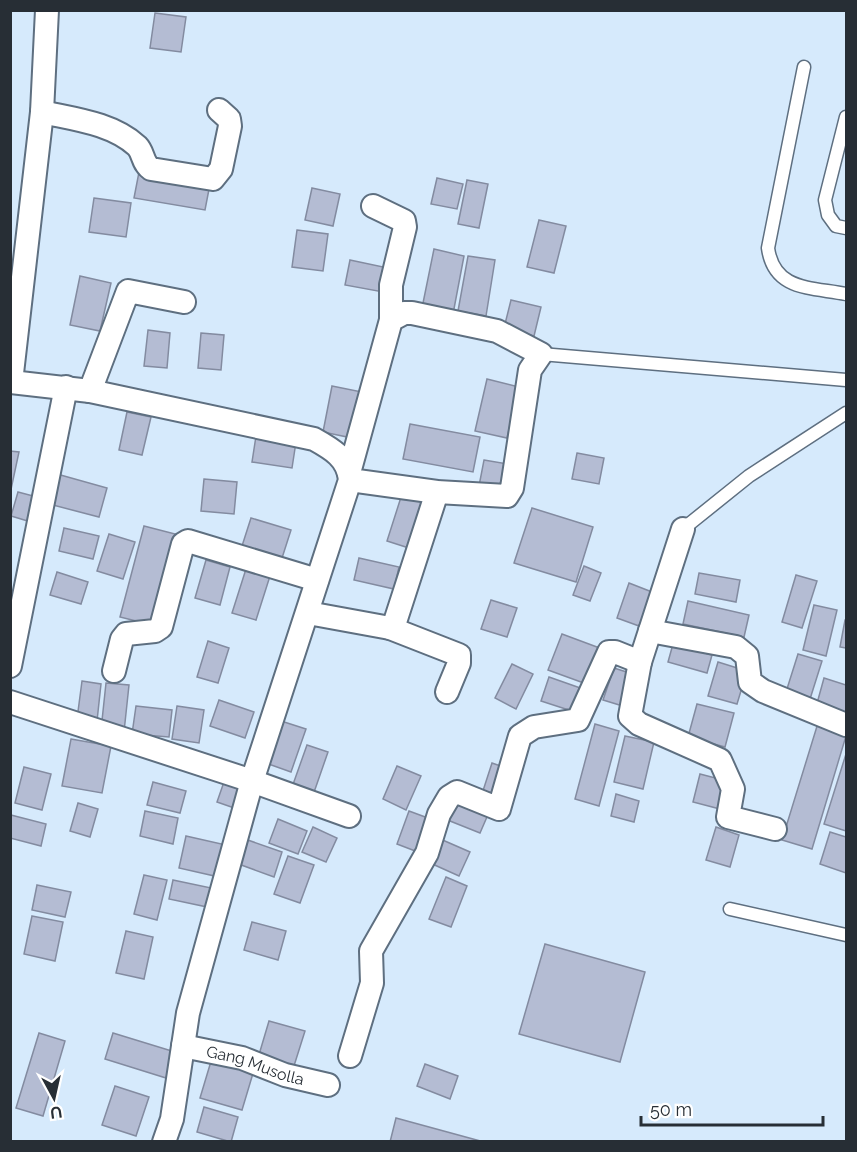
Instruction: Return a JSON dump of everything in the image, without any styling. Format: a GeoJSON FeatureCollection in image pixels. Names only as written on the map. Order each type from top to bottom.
{"type":"FeatureCollection","features":[{"type":"Feature","properties":{"kind":"street"},"geometry":{"type":"LineString","coordinates":[[47,10],[42,112],[10,382],[90,391],[314,439],[339,454],[349,476]]}},
{"type":"Feature","properties":{"kind":"street"},"geometry":{"type":"LineString","coordinates":[[42,112],[103,126],[138,146],[144,162],[151,169],[213,180],[221,170],[230,134],[229,119],[219,110]]}},
{"type":"Feature","properties":{"kind":"street"},"geometry":{"type":"LineString","coordinates":[[164,1142],[172,1119],[188,1013],[252,781],[308,612],[349,476],[391,320],[391,285],[405,227],[404,220],[373,206]]}},
{"type":"Feature","properties":{"kind":"street"},"geometry":{"type":"LineString","coordinates":[[90,391],[128,291],[184,302]]}},
{"type":"Feature","properties":{"kind":"street"},"geometry":{"type":"LineString","coordinates":[[349,476],[437,492],[507,496],[512,488],[530,370],[541,354],[497,331],[412,313],[404,313],[391,320]]}},
{"type":"Feature","properties":{"kind":"street"},"geometry":{"type":"LineString","coordinates":[[10,666],[66,387]]}},
{"type":"Feature","properties":{"kind":"street"},"geometry":{"type":"LineString","coordinates":[[390,628],[395,622],[437,492]]}},
{"type":"Feature","properties":{"kind":"street"},"geometry":{"type":"LineString","coordinates":[[683,530],[640,662],[630,716],[639,724],[720,760],[733,789],[728,817],[775,829]]}},
{"type":"Feature","properties":{"kind":"street"},"geometry":{"type":"LineString","coordinates":[[114,671],[122,639],[126,634],[155,631],[161,627],[183,544],[188,541],[317,580]]}},
{"type":"Feature","properties":{"kind":"street"},"geometry":{"type":"LineString","coordinates":[[308,612],[390,628],[459,656],[459,663],[447,692]]}},
{"type":"Feature","properties":{"kind":"street"},"geometry":{"type":"LineString","coordinates":[[650,631],[736,647],[747,656],[750,682],[764,691],[846,725]]}},
{"type":"Feature","properties":{"kind":"street"},"geometry":{"type":"LineString","coordinates":[[350,1056],[372,983],[371,951],[427,853],[439,814],[449,797],[457,792],[499,809],[520,736],[534,727],[578,720],[609,652],[615,652],[640,662]]}},
{"type":"Feature","properties":{"kind":"street"},"geometry":{"type":"LineString","coordinates":[[10,702],[252,781],[349,816]]}},
{"type":"Feature","properties":{"kind":"street","name":"Gang Musolla"},"geometry":{"type":"LineString","coordinates":[[183,1046],[242,1058],[285,1075],[328,1085]]}},
{"type":"Feature","properties":{"kind":"lane"},"geometry":{"type":"LineString","coordinates":[[804,66],[768,248],[770,264],[778,276],[792,283],[846,294]]}},
{"type":"Feature","properties":{"kind":"lane"},"geometry":{"type":"LineString","coordinates":[[846,117],[825,200],[828,216],[836,226],[846,228]]}},
{"type":"Feature","properties":{"kind":"lane"},"geometry":{"type":"LineString","coordinates":[[541,354],[846,380]]}},
{"type":"Feature","properties":{"kind":"lane"},"geometry":{"type":"LineString","coordinates":[[683,530],[749,476],[846,413]]}},
{"type":"Feature","properties":{"kind":"lane"},"geometry":{"type":"LineString","coordinates":[[730,909],[846,935]]}},
{"type":"Feature","properties":{"kind":"building"},"geometry":{"type":"Polygon","coordinates":[[[155,13],[186,17],[181,52],[150,48],[155,13]]]}},
{"type":"Feature","properties":{"kind":"building"},"geometry":{"type":"Polygon","coordinates":[[[139,172],[210,184],[205,210],[134,198],[139,172]]]}},
{"type":"Feature","properties":{"kind":"building"},"geometry":{"type":"Polygon","coordinates":[[[437,178],[463,184],[457,209],[431,204],[437,178]]]}},
{"type":"Feature","properties":{"kind":"building"},"geometry":{"type":"Polygon","coordinates":[[[467,180],[488,184],[479,228],[458,224],[467,180]]]}},
{"type":"Feature","properties":{"kind":"building"},"geometry":{"type":"Polygon","coordinates":[[[312,188],[340,194],[333,226],[305,220],[312,188]]]}},
{"type":"Feature","properties":{"kind":"building"},"geometry":{"type":"Polygon","coordinates":[[[94,198],[131,203],[126,237],[89,232],[94,198]]]}},
{"type":"Feature","properties":{"kind":"building"},"geometry":{"type":"Polygon","coordinates":[[[539,220],[566,226],[554,273],[527,267],[539,220]]]}},
{"type":"Feature","properties":{"kind":"building"},"geometry":{"type":"Polygon","coordinates":[[[297,230],[328,234],[323,271],[292,267],[297,230]]]}},
{"type":"Feature","properties":{"kind":"building"},"geometry":{"type":"Polygon","coordinates":[[[434,249],[464,256],[453,314],[422,308],[434,249]]]}},
{"type":"Feature","properties":{"kind":"building"},"geometry":{"type":"Polygon","coordinates":[[[468,256],[495,260],[486,316],[458,311],[468,256]]]}},
{"type":"Feature","properties":{"kind":"building"},"geometry":{"type":"Polygon","coordinates":[[[350,260],[388,268],[383,292],[345,285],[350,260]]]}},
{"type":"Feature","properties":{"kind":"building"},"geometry":{"type":"Polygon","coordinates":[[[80,276],[111,283],[100,331],[70,325],[80,276]]]}},
{"type":"Feature","properties":{"kind":"building"},"geometry":{"type":"Polygon","coordinates":[[[511,300],[541,307],[534,336],[504,328],[511,300]]]}},
{"type":"Feature","properties":{"kind":"building"},"geometry":{"type":"Polygon","coordinates":[[[148,330],[170,333],[167,368],[144,366],[148,330]]]}},
{"type":"Feature","properties":{"kind":"building"},"geometry":{"type":"Polygon","coordinates":[[[201,333],[224,335],[221,370],[198,368],[201,333]]]}},
{"type":"Feature","properties":{"kind":"building"},"geometry":{"type":"Polygon","coordinates":[[[487,379],[519,387],[507,438],[475,431],[487,379]]]}},
{"type":"Feature","properties":{"kind":"building"},"geometry":{"type":"Polygon","coordinates":[[[332,386],[362,392],[352,438],[323,432],[332,386]]]}},
{"type":"Feature","properties":{"kind":"building"},"geometry":{"type":"Polygon","coordinates":[[[127,412],[151,417],[142,455],[119,450],[127,412]]]}},
{"type":"Feature","properties":{"kind":"building"},"geometry":{"type":"Polygon","coordinates":[[[410,424],[480,437],[473,472],[403,459],[410,424]]]}},
{"type":"Feature","properties":{"kind":"building"},"geometry":{"type":"Polygon","coordinates":[[[256,436],[296,442],[292,468],[252,462],[256,436]]]}},
{"type":"Feature","properties":{"kind":"building"},"geometry":{"type":"Polygon","coordinates":[[[10,451],[19,452],[10,494],[10,451]]]}},
{"type":"Feature","properties":{"kind":"building"},"geometry":{"type":"Polygon","coordinates":[[[577,453],[604,458],[599,484],[572,479],[577,453]]]}},
{"type":"Feature","properties":{"kind":"building"},"geometry":{"type":"Polygon","coordinates":[[[484,460],[508,464],[503,491],[479,486],[484,460]]]}},
{"type":"Feature","properties":{"kind":"building"},"geometry":{"type":"Polygon","coordinates":[[[57,474],[107,488],[99,517],[49,504],[57,474]]]}},
{"type":"Feature","properties":{"kind":"building"},"geometry":{"type":"Polygon","coordinates":[[[204,479],[237,482],[234,514],[201,511],[204,479]]]}},
{"type":"Feature","properties":{"kind":"building"},"geometry":{"type":"Polygon","coordinates":[[[18,492],[37,497],[31,522],[11,516],[18,492]]]}},
{"type":"Feature","properties":{"kind":"building"},"geometry":{"type":"Polygon","coordinates":[[[402,494],[427,502],[412,549],[387,541],[402,494]]]}},
{"type":"Feature","properties":{"kind":"building"},"geometry":{"type":"Polygon","coordinates":[[[532,508],[593,527],[576,582],[514,563],[532,508]]]}},
{"type":"Feature","properties":{"kind":"building"},"geometry":{"type":"Polygon","coordinates":[[[251,518],[291,530],[282,558],[242,546],[251,518]]]}},
{"type":"Feature","properties":{"kind":"building"},"geometry":{"type":"Polygon","coordinates":[[[144,526],[179,535],[156,626],[120,617],[144,526]]]}},
{"type":"Feature","properties":{"kind":"building"},"geometry":{"type":"Polygon","coordinates":[[[64,528],[99,536],[93,559],[59,551],[64,528]]]}},
{"type":"Feature","properties":{"kind":"building"},"geometry":{"type":"Polygon","coordinates":[[[109,534],[135,542],[123,579],[97,571],[109,534]]]}},
{"type":"Feature","properties":{"kind":"building"},"geometry":{"type":"Polygon","coordinates":[[[359,558],[399,567],[394,589],[354,580],[359,558]]]}},
{"type":"Feature","properties":{"kind":"building"},"geometry":{"type":"Polygon","coordinates":[[[206,560],[230,567],[220,605],[195,598],[206,560]]]}},
{"type":"Feature","properties":{"kind":"building"},"geometry":{"type":"Polygon","coordinates":[[[584,566],[601,573],[590,601],[573,595],[584,566]]]}},
{"type":"Feature","properties":{"kind":"building"},"geometry":{"type":"Polygon","coordinates":[[[246,569],[270,576],[256,620],[232,613],[246,569]]]}},
{"type":"Feature","properties":{"kind":"building"},"geometry":{"type":"Polygon","coordinates":[[[57,572],[88,582],[81,604],[50,595],[57,572]]]}},
{"type":"Feature","properties":{"kind":"building"},"geometry":{"type":"Polygon","coordinates":[[[699,573],[740,580],[736,602],[695,594],[699,573]]]}},
{"type":"Feature","properties":{"kind":"building"},"geometry":{"type":"Polygon","coordinates":[[[796,575],[817,581],[802,628],[782,622],[796,575]]]}},
{"type":"Feature","properties":{"kind":"building"},"geometry":{"type":"Polygon","coordinates":[[[629,583],[652,592],[639,626],[617,618],[629,583]]]}},
{"type":"Feature","properties":{"kind":"building"},"geometry":{"type":"Polygon","coordinates":[[[491,600],[517,608],[507,637],[481,629],[491,600]]]}},
{"type":"Feature","properties":{"kind":"building"},"geometry":{"type":"Polygon","coordinates":[[[688,601],[749,615],[744,637],[683,624],[688,601]]]}},
{"type":"Feature","properties":{"kind":"building"},"geometry":{"type":"Polygon","coordinates":[[[814,605],[837,610],[826,656],[803,650],[814,605]]]}},
{"type":"Feature","properties":{"kind":"building"},"geometry":{"type":"Polygon","coordinates":[[[846,620],[846,648],[840,647],[846,620]]]}},
{"type":"Feature","properties":{"kind":"building"},"geometry":{"type":"Polygon","coordinates":[[[562,634],[605,650],[592,686],[548,670],[562,634]]]}},
{"type":"Feature","properties":{"kind":"building"},"geometry":{"type":"Polygon","coordinates":[[[208,641],[229,648],[218,683],[197,677],[208,641]]]}},
{"type":"Feature","properties":{"kind":"building"},"geometry":{"type":"Polygon","coordinates":[[[673,644],[712,655],[707,673],[668,662],[673,644]]]}},
{"type":"Feature","properties":{"kind":"building"},"geometry":{"type":"Polygon","coordinates":[[[798,654],[822,661],[810,699],[786,692],[798,654]]]}},
{"type":"Feature","properties":{"kind":"building"},"geometry":{"type":"Polygon","coordinates":[[[718,662],[747,671],[737,704],[708,696],[718,662]]]}},
{"type":"Feature","properties":{"kind":"building"},"geometry":{"type":"Polygon","coordinates":[[[512,664],[533,674],[516,709],[495,698],[512,664]]]}},
{"type":"Feature","properties":{"kind":"building"},"geometry":{"type":"Polygon","coordinates":[[[614,668],[636,675],[626,707],[603,700],[614,668]]]}},
{"type":"Feature","properties":{"kind":"building"},"geometry":{"type":"Polygon","coordinates":[[[549,677],[586,690],[578,713],[541,701],[549,677]]]}},
{"type":"Feature","properties":{"kind":"building"},"geometry":{"type":"Polygon","coordinates":[[[824,678],[846,685],[846,716],[816,707],[824,678]]]}},
{"type":"Feature","properties":{"kind":"building"},"geometry":{"type":"Polygon","coordinates":[[[82,681],[101,684],[97,721],[77,719],[82,681]]]}},
{"type":"Feature","properties":{"kind":"building"},"geometry":{"type":"Polygon","coordinates":[[[106,683],[129,685],[124,732],[101,730],[106,683]]]}},
{"type":"Feature","properties":{"kind":"building"},"geometry":{"type":"Polygon","coordinates":[[[219,700],[254,712],[245,738],[210,726],[219,700]]]}},
{"type":"Feature","properties":{"kind":"building"},"geometry":{"type":"Polygon","coordinates":[[[697,704],[734,713],[725,747],[688,737],[697,704]]]}},
{"type":"Feature","properties":{"kind":"building"},"geometry":{"type":"Polygon","coordinates":[[[136,706],[172,710],[169,737],[132,734],[136,706]]]}},
{"type":"Feature","properties":{"kind":"building"},"geometry":{"type":"Polygon","coordinates":[[[177,706],[204,710],[199,743],[172,739],[177,706]]]}},
{"type":"Feature","properties":{"kind":"building"},"geometry":{"type":"Polygon","coordinates":[[[278,720],[306,729],[291,772],[263,762],[278,720]]]}},
{"type":"Feature","properties":{"kind":"building"},"geometry":{"type":"Polygon","coordinates":[[[818,723],[846,732],[846,736],[812,849],[782,840],[818,723]]]}},
{"type":"Feature","properties":{"kind":"building"},"geometry":{"type":"Polygon","coordinates":[[[595,724],[619,731],[599,806],[575,799],[595,724]]]}},
{"type":"Feature","properties":{"kind":"building"},"geometry":{"type":"Polygon","coordinates":[[[625,736],[654,742],[643,789],[614,782],[625,736]]]}},
{"type":"Feature","properties":{"kind":"building"},"geometry":{"type":"Polygon","coordinates":[[[71,739],[111,746],[102,793],[62,786],[71,739]]]}},
{"type":"Feature","properties":{"kind":"building"},"geometry":{"type":"Polygon","coordinates":[[[307,745],[328,752],[312,798],[291,790],[307,745]]]}},
{"type":"Feature","properties":{"kind":"building"},"geometry":{"type":"Polygon","coordinates":[[[846,754],[846,831],[824,824],[846,754]]]}},
{"type":"Feature","properties":{"kind":"building"},"geometry":{"type":"Polygon","coordinates":[[[492,763],[509,769],[498,805],[480,800],[492,763]]]}},
{"type":"Feature","properties":{"kind":"building"},"geometry":{"type":"Polygon","coordinates":[[[397,766],[421,776],[406,810],[383,799],[397,766]]]}},
{"type":"Feature","properties":{"kind":"building"},"geometry":{"type":"Polygon","coordinates":[[[24,767],[51,774],[42,810],[15,803],[24,767]]]}},
{"type":"Feature","properties":{"kind":"building"},"geometry":{"type":"Polygon","coordinates":[[[700,774],[727,781],[720,809],[693,802],[700,774]]]}},
{"type":"Feature","properties":{"kind":"building"},"geometry":{"type":"Polygon","coordinates":[[[225,779],[248,787],[240,810],[217,802],[225,779]]]}},
{"type":"Feature","properties":{"kind":"building"},"geometry":{"type":"Polygon","coordinates":[[[153,782],[186,791],[180,813],[147,805],[153,782]]]}},
{"type":"Feature","properties":{"kind":"building"},"geometry":{"type":"Polygon","coordinates":[[[616,794],[639,801],[634,822],[611,816],[616,794]]]}},
{"type":"Feature","properties":{"kind":"building"},"geometry":{"type":"Polygon","coordinates":[[[455,795],[490,810],[480,833],[445,819],[455,795]]]}},
{"type":"Feature","properties":{"kind":"building"},"geometry":{"type":"Polygon","coordinates":[[[78,803],[98,809],[90,837],[70,831],[78,803]]]}},
{"type":"Feature","properties":{"kind":"building"},"geometry":{"type":"Polygon","coordinates":[[[145,811],[178,818],[173,844],[140,836],[145,811]]]}},
{"type":"Feature","properties":{"kind":"building"},"geometry":{"type":"Polygon","coordinates":[[[409,811],[436,821],[423,854],[397,844],[409,811]]]}},
{"type":"Feature","properties":{"kind":"building"},"geometry":{"type":"Polygon","coordinates":[[[11,815],[46,824],[41,846],[10,838],[11,815]]]}},
{"type":"Feature","properties":{"kind":"building"},"geometry":{"type":"Polygon","coordinates":[[[278,819],[307,831],[298,854],[269,843],[278,819]]]}},
{"type":"Feature","properties":{"kind":"building"},"geometry":{"type":"Polygon","coordinates":[[[313,827],[337,838],[326,862],[302,852],[313,827]]]}},
{"type":"Feature","properties":{"kind":"building"},"geometry":{"type":"Polygon","coordinates":[[[716,827],[739,835],[730,867],[706,860],[716,827]]]}},
{"type":"Feature","properties":{"kind":"building"},"geometry":{"type":"Polygon","coordinates":[[[830,832],[846,837],[846,873],[820,864],[830,832]]]}},
{"type":"Feature","properties":{"kind":"building"},"geometry":{"type":"Polygon","coordinates":[[[186,836],[226,845],[219,877],[179,868],[186,836]]]}},
{"type":"Feature","properties":{"kind":"building"},"geometry":{"type":"Polygon","coordinates":[[[242,838],[282,852],[274,877],[233,862],[242,838]]]}},
{"type":"Feature","properties":{"kind":"building"},"geometry":{"type":"Polygon","coordinates":[[[438,838],[470,852],[459,876],[428,862],[438,838]]]}},
{"type":"Feature","properties":{"kind":"building"},"geometry":{"type":"Polygon","coordinates":[[[288,856],[314,865],[300,903],[274,894],[288,856]]]}},
{"type":"Feature","properties":{"kind":"building"},"geometry":{"type":"Polygon","coordinates":[[[144,875],[167,880],[157,920],[134,914],[144,875]]]}},
{"type":"Feature","properties":{"kind":"building"},"geometry":{"type":"Polygon","coordinates":[[[446,877],[467,886],[451,927],[429,919],[446,877]]]}},
{"type":"Feature","properties":{"kind":"building"},"geometry":{"type":"Polygon","coordinates":[[[173,880],[216,889],[212,908],[169,899],[173,880]]]}},
{"type":"Feature","properties":{"kind":"building"},"geometry":{"type":"Polygon","coordinates":[[[37,885],[71,892],[65,917],[32,910],[37,885]]]}},
{"type":"Feature","properties":{"kind":"building"},"geometry":{"type":"Polygon","coordinates":[[[32,916],[63,922],[55,961],[24,954],[32,916]]]}},
{"type":"Feature","properties":{"kind":"building"},"geometry":{"type":"Polygon","coordinates":[[[252,922],[286,931],[278,960],[244,950],[252,922]]]}},
{"type":"Feature","properties":{"kind":"building"},"geometry":{"type":"Polygon","coordinates":[[[126,931],[153,937],[144,979],[116,973],[126,931]]]}},
{"type":"Feature","properties":{"kind":"building"},"geometry":{"type":"Polygon","coordinates":[[[545,944],[645,972],[620,1062],[519,1034],[545,944]]]}},
{"type":"Feature","properties":{"kind":"building"},"geometry":{"type":"Polygon","coordinates":[[[269,1021],[305,1031],[293,1069],[258,1058],[269,1021]]]}},
{"type":"Feature","properties":{"kind":"building"},"geometry":{"type":"Polygon","coordinates":[[[39,1033],[65,1041],[43,1116],[16,1108],[39,1033]]]}},
{"type":"Feature","properties":{"kind":"building"},"geometry":{"type":"Polygon","coordinates":[[[113,1033],[175,1052],[166,1078],[105,1059],[113,1033]]]}},
{"type":"Feature","properties":{"kind":"building"},"geometry":{"type":"Polygon","coordinates":[[[212,1058],[254,1070],[242,1110],[200,1098],[212,1058]]]}},
{"type":"Feature","properties":{"kind":"building"},"geometry":{"type":"Polygon","coordinates":[[[425,1064],[458,1076],[450,1099],[417,1086],[425,1064]]]}},
{"type":"Feature","properties":{"kind":"building"},"geometry":{"type":"Polygon","coordinates":[[[115,1086],[149,1097],[136,1136],[102,1125],[115,1086]]]}},
{"type":"Feature","properties":{"kind":"building"},"geometry":{"type":"Polygon","coordinates":[[[204,1107],[238,1117],[231,1142],[197,1132],[204,1107]]]}},
{"type":"Feature","properties":{"kind":"building"},"geometry":{"type":"Polygon","coordinates":[[[396,1118],[484,1142],[390,1142],[396,1118]]]}}]}
